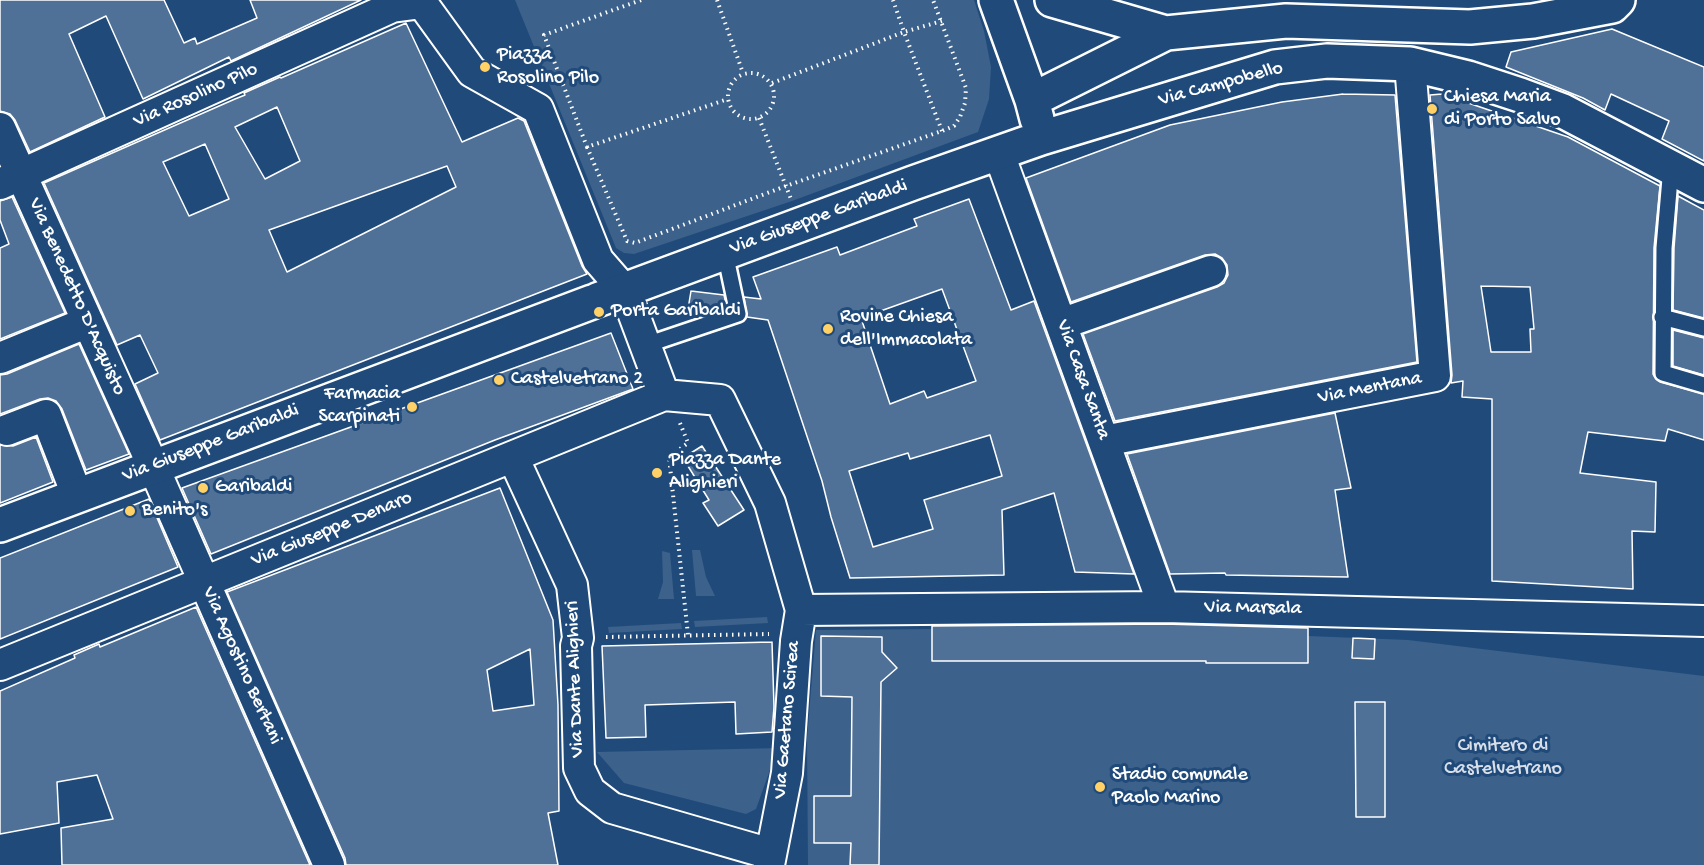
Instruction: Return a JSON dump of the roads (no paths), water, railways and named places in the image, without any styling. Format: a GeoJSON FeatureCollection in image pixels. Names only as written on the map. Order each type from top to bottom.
{"type":"FeatureCollection","features":[{"type":"Feature","properties":{"kind":"main road"},"geometry":{"type":"LineString","coordinates":[[996,0],[1032,99],[1041,138]]}},
{"type":"Feature","properties":{"kind":"main road"},"geometry":{"type":"LineString","coordinates":[[1052,0],[1166,33]]}},
{"type":"Feature","properties":{"kind":"main road"},"geometry":{"type":"LineString","coordinates":[[1032,99],[1166,33],[1286,21],[1470,27],[1533,21],[1612,6],[1618,0]]}},
{"type":"Feature","properties":{"kind":"main road","name":"Via Campobello"},"geometry":{"type":"LineString","coordinates":[[1041,138],[1275,67],[1327,61],[1410,64],[1468,78],[1563,111],[1704,185]]}},
{"type":"Feature","properties":{"kind":"main road","name":"Via Giuseppe Garibaldi"},"geometry":{"type":"LineString","coordinates":[[0,525],[800,225],[1041,138]]}},
{"type":"Feature","properties":{"kind":"street"},"geometry":{"type":"LineString","coordinates":[[391,4],[422,3],[472,72],[538,110],[598,260],[605,298],[646,345],[664,395],[720,400],[770,503],[799,621]]}},
{"type":"Feature","properties":{"kind":"street","name":"Via Rosolino Pilo"},"geometry":{"type":"LineString","coordinates":[[10,180],[391,4]]}},
{"type":"Feature","properties":{"kind":"street","name":"Via Mentana"},"geometry":{"type":"LineString","coordinates":[[1104,441],[1435,376],[1410,64]]}},
{"type":"Feature","properties":{"kind":"street","name":"Via Benedetto D'Acquisto"},"geometry":{"type":"LineString","coordinates":[[0,128],[10,180],[88,322],[153,466]]}},
{"type":"Feature","properties":{"kind":"street","name":"Via Casa Santa"},"geometry":{"type":"LineString","coordinates":[[999,154],[1164,607]]}},
{"type":"Feature","properties":{"kind":"street"},"geometry":{"type":"LineString","coordinates":[[1061,324],[1211,272]]}},
{"type":"Feature","properties":{"kind":"street"},"geometry":{"type":"LineString","coordinates":[[0,358],[88,322]]}},
{"type":"Feature","properties":{"kind":"street","name":"Via Giuseppe Denaro"},"geometry":{"type":"LineString","coordinates":[[0,664],[664,395]]}},
{"type":"Feature","properties":{"kind":"street"},"geometry":{"type":"LineString","coordinates":[[7,430],[46,415],[77,495]]}},
{"type":"Feature","properties":{"kind":"street","name":"Via Dante Alighieri"},"geometry":{"type":"LineString","coordinates":[[513,457],[572,585],[578,638],[576,646],[579,768],[590,791],[612,808],[770,860]]}},
{"type":"Feature","properties":{"kind":"street","name":"Via Agostino Bertani"},"geometry":{"type":"LineString","coordinates":[[153,466],[329,865]]}},
{"type":"Feature","properties":{"kind":"street","name":"Via Marsala"},"geometry":{"type":"LineString","coordinates":[[799,621],[1164,607],[1704,621]]}},
{"type":"Feature","properties":{"kind":"street","name":"Via Gaetano Scirea"},"geometry":{"type":"LineString","coordinates":[[770,860],[787,773],[799,621]]}},
{"type":"Feature","properties":{"kind":"lane"},"geometry":{"type":"LineString","coordinates":[[1671,167],[1664,248],[1663,373],[1704,385]]}},
{"type":"Feature","properties":{"kind":"lane"},"geometry":{"type":"LineString","coordinates":[[646,345],[738,314],[725,253]]}},
{"type":"Feature","properties":{"kind":"lane"},"geometry":{"type":"LineString","coordinates":[[1662,317],[1704,328]]}},
{"type":"Feature","properties":{"kind":"place","name":"Piazza Rosolino Pilo"},"geometry":{"type":"Point","coordinates":[485,67]}},
{"type":"Feature","properties":{"kind":"place","name":"Chiesa Maria di Porto Salvo"},"geometry":{"type":"Point","coordinates":[1432,109]}},
{"type":"Feature","properties":{"kind":"place","name":"Porta Garibaldi"},"geometry":{"type":"Point","coordinates":[599,312]}},
{"type":"Feature","properties":{"kind":"place","name":"Rovine Chiesa dell'Immacolata"},"geometry":{"type":"Point","coordinates":[828,329]}},
{"type":"Feature","properties":{"kind":"place","name":"Castelvetrano 2"},"geometry":{"type":"Point","coordinates":[499,380]}},
{"type":"Feature","properties":{"kind":"place","name":"Farmacia Scarpinati"},"geometry":{"type":"Point","coordinates":[412,407]}},
{"type":"Feature","properties":{"kind":"place","name":"Piazza Dante Alighieri"},"geometry":{"type":"Point","coordinates":[657,473]}},
{"type":"Feature","properties":{"kind":"place","name":"Garibaldi"},"geometry":{"type":"Point","coordinates":[203,488]}},
{"type":"Feature","properties":{"kind":"place","name":"Benito's"},"geometry":{"type":"Point","coordinates":[130,511]}},
{"type":"Feature","properties":{"kind":"place","name":"Stadio comunale Paolo Marino"},"geometry":{"type":"Point","coordinates":[1100,787]}},
{"type":"Feature","properties":{"kind":"park label","name":"Cimitero di Castelvetrano"},"geometry":{"type":"Point","coordinates":[1503,758]}}]}
